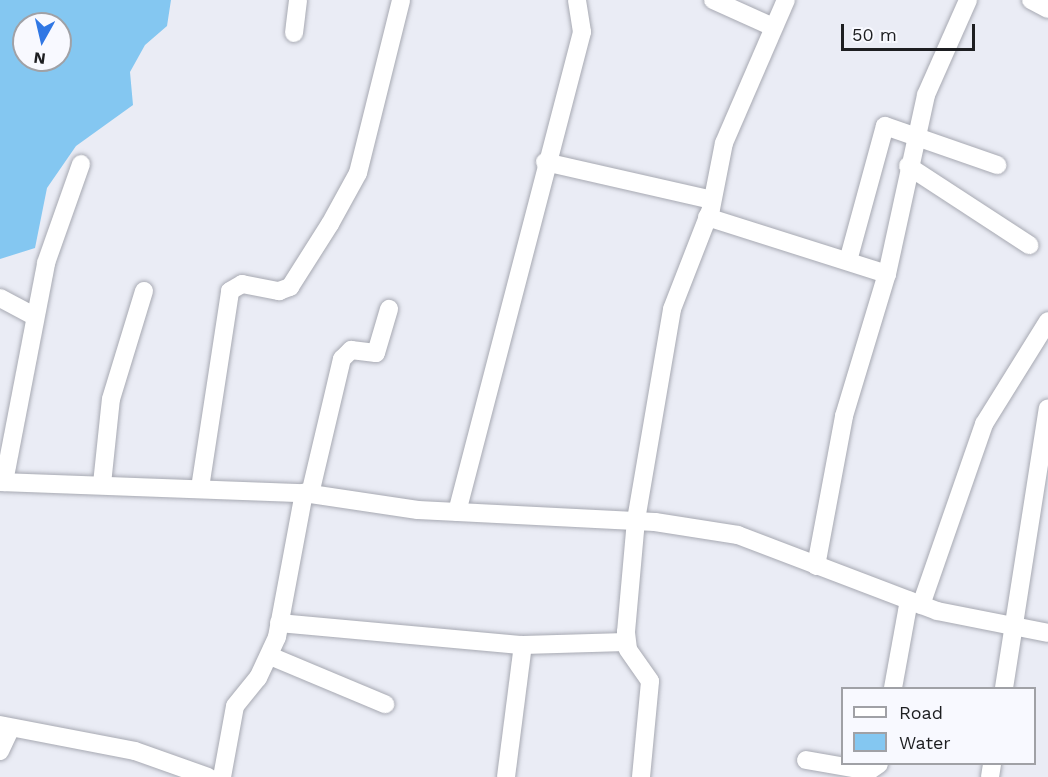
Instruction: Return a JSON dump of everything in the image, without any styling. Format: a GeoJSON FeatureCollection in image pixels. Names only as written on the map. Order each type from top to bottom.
{"type":"FeatureCollection","features":[{"type":"Feature","properties":{"kind":"street"},"geometry":{"type":"LineString","coordinates":[[294,33],[298,0]]}},
{"type":"Feature","properties":{"kind":"street"},"geometry":{"type":"LineString","coordinates":[[200,488],[230,291],[242,284],[279,291],[290,287],[330,224],[358,173],[400,0]]}},
{"type":"Feature","properties":{"kind":"street"},"geometry":{"type":"LineString","coordinates":[[457,512],[545,162],[582,32],[577,0]]}},
{"type":"Feature","properties":{"kind":"street"},"geometry":{"type":"LineString","coordinates":[[713,0],[773,27]]}},
{"type":"Feature","properties":{"kind":"street"},"geometry":{"type":"LineString","coordinates":[[641,777],[650,681],[626,642],[636,520],[672,309],[710,208],[723,143],[786,0]]}},
{"type":"Feature","properties":{"kind":"street"},"geometry":{"type":"LineString","coordinates":[[816,566],[844,416],[887,273],[908,166],[926,95],[968,0]]}},
{"type":"Feature","properties":{"kind":"street"},"geometry":{"type":"LineString","coordinates":[[1031,0],[1048,9]]}},
{"type":"Feature","properties":{"kind":"street"},"geometry":{"type":"LineString","coordinates":[[848,261],[882,129],[915,136],[997,165]]}},
{"type":"Feature","properties":{"kind":"street"},"geometry":{"type":"LineString","coordinates":[[545,162],[710,208],[848,261],[887,273]]}},
{"type":"Feature","properties":{"kind":"street"},"geometry":{"type":"LineString","coordinates":[[81,164],[46,263],[2,482],[102,484],[307,494],[457,512],[636,520],[738,535],[915,602],[1014,628],[1048,633]]}},
{"type":"Feature","properties":{"kind":"street"},"geometry":{"type":"LineString","coordinates":[[908,166],[1029,245]]}},
{"type":"Feature","properties":{"kind":"street"},"geometry":{"type":"LineString","coordinates":[[102,484],[111,399],[144,291]]}},
{"type":"Feature","properties":{"kind":"street"},"geometry":{"type":"LineString","coordinates":[[0,298],[34,316]]}},
{"type":"Feature","properties":{"kind":"street"},"geometry":{"type":"LineString","coordinates":[[222,777],[234,706],[270,656],[307,494],[342,359],[351,350],[376,353],[389,309]]}},
{"type":"Feature","properties":{"kind":"street"},"geometry":{"type":"LineString","coordinates":[[893,687],[915,602],[984,424],[1048,321]]}},
{"type":"Feature","properties":{"kind":"street"},"geometry":{"type":"LineString","coordinates":[[1004,687],[1048,408]]}},
{"type":"Feature","properties":{"kind":"street"},"geometry":{"type":"LineString","coordinates":[[279,623],[523,645],[626,642]]}},
{"type":"Feature","properties":{"kind":"street"},"geometry":{"type":"LineString","coordinates":[[506,777],[523,645]]}},
{"type":"Feature","properties":{"kind":"street"},"geometry":{"type":"LineString","coordinates":[[270,656],[385,704]]}},
{"type":"Feature","properties":{"kind":"street"},"geometry":{"type":"LineString","coordinates":[[0,751],[5,728],[135,751],[208,777]]}},
{"type":"Feature","properties":{"kind":"street"},"geometry":{"type":"LineString","coordinates":[[806,760],[869,771],[878,765]]}},
{"type":"Feature","properties":{"kind":"water"},"geometry":{"type":"Polygon","coordinates":[[[0,0],[171,0],[167,26],[145,45],[130,72],[133,105],[76,146],[47,188],[35,248],[0,259],[0,0]]]}}]}
